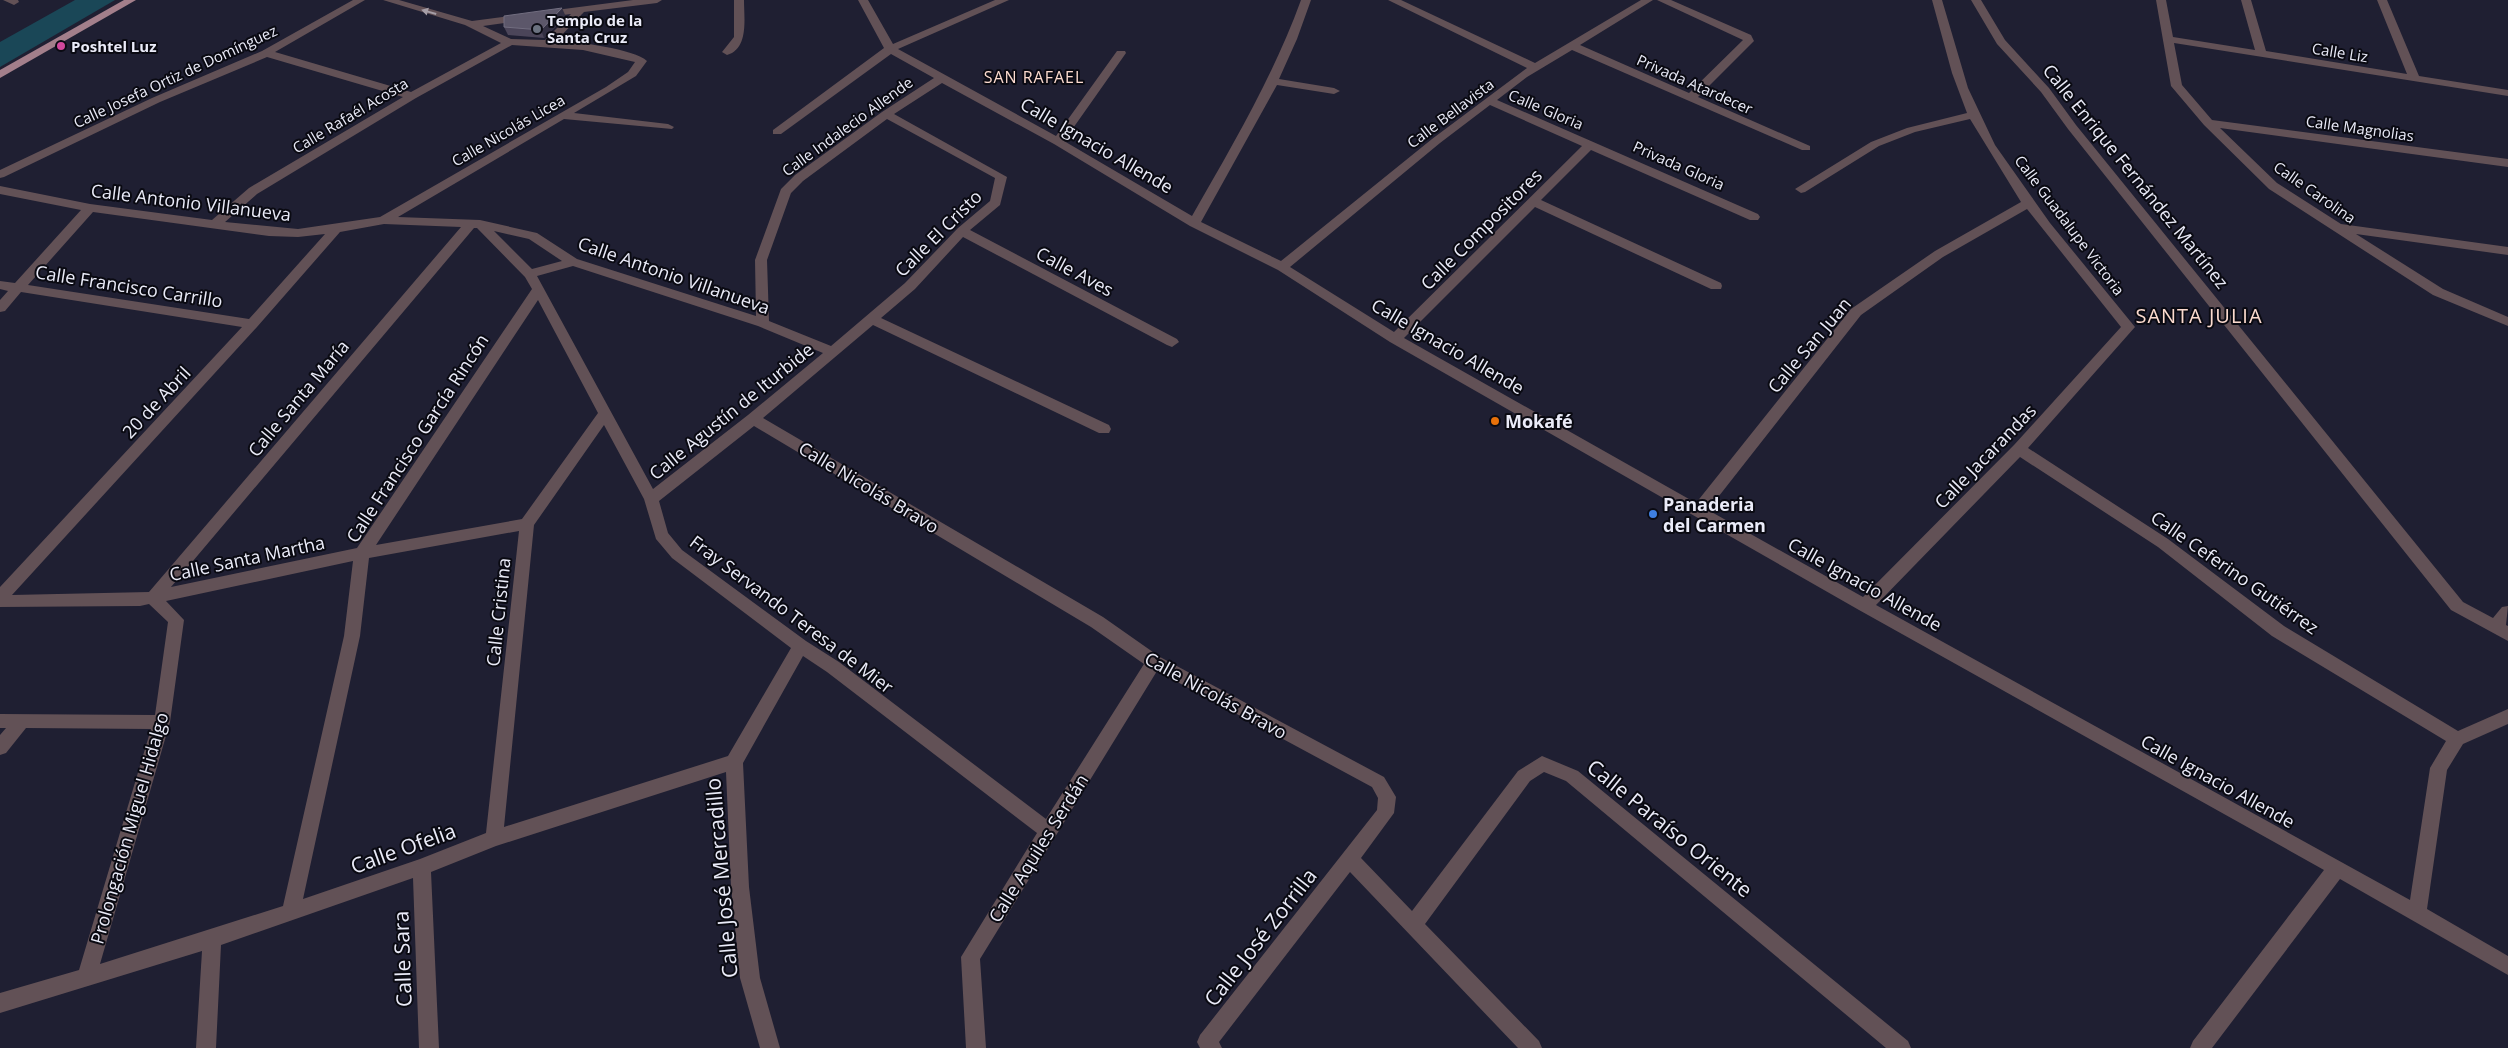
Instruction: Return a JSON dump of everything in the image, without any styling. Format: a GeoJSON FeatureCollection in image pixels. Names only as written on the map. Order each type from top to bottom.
{"type":"FeatureCollection","features":[{"type":"Feature","properties":{"kind":"main road"},"geometry":{"type":"LineString","coordinates":[[0,75],[131,0]]}},
{"type":"Feature","properties":{"kind":"street","name":"Calle Josefa Ortiz de Domínguez"},"geometry":{"type":"LineString","coordinates":[[0,174],[156,100],[266,53],[360,0]]}},
{"type":"Feature","properties":{"kind":"street"},"geometry":{"type":"LineString","coordinates":[[388,0],[470,24],[494,37],[510,42],[534,44],[548,43],[582,9]]}},
{"type":"Feature","properties":{"kind":"street"},"geometry":{"type":"LineString","coordinates":[[470,24],[657,0]]}},
{"type":"Feature","properties":{"kind":"street"},"geometry":{"type":"LineString","coordinates":[[726,52],[739,37],[739,0]]}},
{"type":"Feature","properties":{"kind":"street"},"geometry":{"type":"LineString","coordinates":[[863,0],[890,50]]}},
{"type":"Feature","properties":{"kind":"street"},"geometry":{"type":"LineString","coordinates":[[777,132],[890,50],[1004,0]]}},
{"type":"Feature","properties":{"kind":"street"},"geometry":{"type":"LineString","coordinates":[[1194,223],[1274,81],[1306,0]]}},
{"type":"Feature","properties":{"kind":"street"},"geometry":{"type":"LineString","coordinates":[[1393,0],[1536,68]]}},
{"type":"Feature","properties":{"kind":"street","name":"Calle Bellavista"},"geometry":{"type":"LineString","coordinates":[[1282,267],[1436,141],[1489,101],[1536,68],[1648,0]]}},
{"type":"Feature","properties":{"kind":"street"},"geometry":{"type":"LineString","coordinates":[[1662,0],[1747,37],[1749,41],[1690,98]]}},
{"type":"Feature","properties":{"kind":"street","name":"Calle Guadalupe Victoria"},"geometry":{"type":"LineString","coordinates":[[1937,0],[1953,60],[1973,115],[2028,203],[2128,327]]}},
{"type":"Feature","properties":{"kind":"street","name":"Calle Enrique Fernández Martínez"},"geometry":{"type":"LineString","coordinates":[[1976,0],[2001,42],[2045,90],[2078,135],[2458,606],[2501,630]]}},
{"type":"Feature","properties":{"kind":"street","name":"Calle Carolina"},"geometry":{"type":"LineString","coordinates":[[2162,0],[2178,86],[2208,123],[2274,186],[2438,292],[2508,322]]}},
{"type":"Feature","properties":{"kind":"street"},"geometry":{"type":"LineString","coordinates":[[2246,0],[2262,54]]}},
{"type":"Feature","properties":{"kind":"street"},"geometry":{"type":"LineString","coordinates":[[2382,0],[2415,79]]}},
{"type":"Feature","properties":{"kind":"street","name":"Calle Liz"},"geometry":{"type":"LineString","coordinates":[[2168,39],[2508,93]]}},
{"type":"Feature","properties":{"kind":"street","name":"Calle Rafaél Acosta"},"geometry":{"type":"LineString","coordinates":[[214,226],[253,191],[412,96],[510,42]]}},
{"type":"Feature","properties":{"kind":"street","name":"Calle Nicolás Licea"},"geometry":{"type":"LineString","coordinates":[[384,220],[562,114],[618,84],[632,74],[642,61],[634,57],[548,43]]}},
{"type":"Feature","properties":{"kind":"street","name":"Privada Atardecer"},"geometry":{"type":"LineString","coordinates":[[1572,46],[1806,148]]}},
{"type":"Feature","properties":{"kind":"street","name":"Calle Ignacio Allende"},"geometry":{"type":"LineString","coordinates":[[890,50],[1058,142],[1194,223],[1282,267],[1395,339],[1865,606],[2337,868],[2508,966]]}},
{"type":"Feature","properties":{"kind":"street"},"geometry":{"type":"LineString","coordinates":[[266,53],[412,96]]}},
{"type":"Feature","properties":{"kind":"street"},"geometry":{"type":"LineString","coordinates":[[1058,142],[1121,53]]}},
{"type":"Feature","properties":{"kind":"street","name":"Calle Indalecio Allende"},"geometry":{"type":"LineString","coordinates":[[762,323],[760,260],[776,223],[785,192],[799,178],[886,114],[942,78]]}},
{"type":"Feature","properties":{"kind":"street"},"geometry":{"type":"LineString","coordinates":[[1274,81],[1334,92]]}},
{"type":"Feature","properties":{"kind":"street","name":"Calle Gloria"},"geometry":{"type":"LineString","coordinates":[[1489,101],[1591,144]]}},
{"type":"Feature","properties":{"kind":"street"},"geometry":{"type":"LineString","coordinates":[[562,114],[668,127]]}},
{"type":"Feature","properties":{"kind":"street","name":"Calle El Cristo"},"geometry":{"type":"LineString","coordinates":[[834,352],[910,286],[962,231],[996,202],[1001,177],[886,114]]}},
{"type":"Feature","properties":{"kind":"street"},"geometry":{"type":"LineString","coordinates":[[1801,189],[1875,144],[1911,130],[1973,115]]}},
{"type":"Feature","properties":{"kind":"street","name":"Calle Magnolias"},"geometry":{"type":"LineString","coordinates":[[2208,123],[2508,163]]}},
{"type":"Feature","properties":{"kind":"street","name":"Calle Compositores"},"geometry":{"type":"LineString","coordinates":[[1395,339],[1591,144]]}},
{"type":"Feature","properties":{"kind":"street","name":"Privada Gloria"},"geometry":{"type":"LineString","coordinates":[[1591,144],[1754,217]]}},
{"type":"Feature","properties":{"kind":"street","name":"Calle Antonio Villanueva"},"geometry":{"type":"LineString","coordinates":[[0,190],[90,208],[214,226],[298,233],[336,229],[384,220],[475,223],[533,236],[573,262],[762,323],[834,352]]}},
{"type":"Feature","properties":{"kind":"street"},"geometry":{"type":"LineString","coordinates":[[1533,201],[1716,286]]}},
{"type":"Feature","properties":{"kind":"street","name":"Calle San Juan"},"geometry":{"type":"LineString","coordinates":[[1698,511],[1856,312],[1939,254],[2028,203]]}},
{"type":"Feature","properties":{"kind":"street"},"geometry":{"type":"LineString","coordinates":[[0,308],[90,208]]}},
{"type":"Feature","properties":{"kind":"street","name":"Fray Servando Teresa de Mier"},"geometry":{"type":"LineString","coordinates":[[475,223],[529,274],[539,289],[651,499],[661,535],[677,554],[800,646],[833,667],[1048,831]]}},
{"type":"Feature","properties":{"kind":"street","name":"Calle Santa María"},"geometry":{"type":"LineString","coordinates":[[153,598],[475,223]]}},
{"type":"Feature","properties":{"kind":"street"},"geometry":{"type":"LineString","coordinates":[[2335,227],[2508,251]]}},
{"type":"Feature","properties":{"kind":"street","name":"20 de Abril"},"geometry":{"type":"LineString","coordinates":[[0,597],[252,324],[336,229]]}},
{"type":"Feature","properties":{"kind":"street","name":"Calle Aves"},"geometry":{"type":"LineString","coordinates":[[962,231],[1172,342]]}},
{"type":"Feature","properties":{"kind":"street"},"geometry":{"type":"LineString","coordinates":[[529,274],[573,262]]}},
{"type":"Feature","properties":{"kind":"street","name":"Calle Francisco Carrillo"},"geometry":{"type":"LineString","coordinates":[[0,285],[252,324]]}},
{"type":"Feature","properties":{"kind":"street","name":"Calle Francisco García Rincón"},"geometry":{"type":"LineString","coordinates":[[290,912],[352,636],[362,553],[539,289]]}},
{"type":"Feature","properties":{"kind":"street"},"geometry":{"type":"LineString","coordinates":[[872,320],[1104,429]]}},
{"type":"Feature","properties":{"kind":"street","name":"Calle Jacarandas"},"geometry":{"type":"LineString","coordinates":[[1865,606],[2019,449],[2128,327]]}},
{"type":"Feature","properties":{"kind":"street","name":"Calle Agustín de Iturbide"},"geometry":{"type":"LineString","coordinates":[[651,499],[753,419],[834,352]]}},
{"type":"Feature","properties":{"kind":"street","name":"Calle Cristina"},"geometry":{"type":"LineString","coordinates":[[494,838],[527,524],[606,414]]}},
{"type":"Feature","properties":{"kind":"street","name":"Calle Nicolás Bravo"},"geometry":{"type":"LineString","coordinates":[[753,419],[1097,622],[1154,662],[1378,782],[1387,796],[1385,813],[1349,859]]}},
{"type":"Feature","properties":{"kind":"street","name":"Calle Ceferino Gutiérrez"},"geometry":{"type":"LineString","coordinates":[[2019,449],[2163,543],[2278,631],[2457,739]]}},
{"type":"Feature","properties":{"kind":"street","name":"Calle Santa Martha"},"geometry":{"type":"LineString","coordinates":[[0,602],[153,598],[362,553],[527,524]]}},
{"type":"Feature","properties":{"kind":"street","name":"Prolongación Miguel Hidalgo"},"geometry":{"type":"LineString","coordinates":[[87,975],[162,722],[176,620],[153,598]]}},
{"type":"Feature","properties":{"kind":"street"},"geometry":{"type":"LineString","coordinates":[[2501,630],[2508,612]]}},
{"type":"Feature","properties":{"kind":"street"},"geometry":{"type":"LineString","coordinates":[[734,762],[800,646]]}},
{"type":"Feature","properties":{"kind":"street","name":"Calle Aquiles Serdán"},"geometry":{"type":"LineString","coordinates":[[976,1048],[970,957],[1154,662]]}},
{"type":"Feature","properties":{"kind":"street"},"geometry":{"type":"LineString","coordinates":[[2417,913],[2439,768],[2457,739],[2508,716]]}},
{"type":"Feature","properties":{"kind":"street"},"geometry":{"type":"LineString","coordinates":[[0,721],[162,722]]}},
{"type":"Feature","properties":{"kind":"street"},"geometry":{"type":"LineString","coordinates":[[0,748],[22,721]]}},
{"type":"Feature","properties":{"kind":"street","name":"Calle Ofelia"},"geometry":{"type":"LineString","coordinates":[[87,975],[212,939],[422,867],[494,838],[734,762]]}},
{"type":"Feature","properties":{"kind":"street","name":"Calle José Mercadillo"},"geometry":{"type":"LineString","coordinates":[[734,762],[740,887],[750,978],[770,1048]]}},
{"type":"Feature","properties":{"kind":"street","name":"Calle Paraíso Oriente"},"geometry":{"type":"LineString","coordinates":[[1413,925],[1524,776],[1542,764],[1572,776],[1901,1048]]}},
{"type":"Feature","properties":{"kind":"street"},"geometry":{"type":"LineString","coordinates":[[1349,859],[1532,1048]]}},
{"type":"Feature","properties":{"kind":"street","name":"Calle José Zorrilla"},"geometry":{"type":"LineString","coordinates":[[1210,1045],[1349,859]]}},
{"type":"Feature","properties":{"kind":"street","name":"Calle Sara"},"geometry":{"type":"LineString","coordinates":[[422,867],[429,1048]]}},
{"type":"Feature","properties":{"kind":"street"},"geometry":{"type":"LineString","coordinates":[[2200,1048],[2337,868]]}},
{"type":"Feature","properties":{"kind":"street"},"geometry":{"type":"LineString","coordinates":[[206,1048],[212,939]]}},
{"type":"Feature","properties":{"kind":"street"},"geometry":{"type":"LineString","coordinates":[[0,1003],[87,975]]}},
{"type":"Feature","properties":{"kind":"water"},"geometry":{"type":"Polygon","coordinates":[[[75,0],[115,0],[0,67],[0,42],[75,0]]]}},
{"type":"Feature","properties":{"kind":"building"},"geometry":{"type":"Polygon","coordinates":[[[562,8],[541,30],[504,27],[504,16],[562,8]]]}},
{"type":"Feature","properties":{"kind":"place","name":"Templo de la Santa Cruz"},"geometry":{"type":"Point","coordinates":[537,29]}},
{"type":"Feature","properties":{"kind":"place","name":"Poshtel Luz"},"geometry":{"type":"Point","coordinates":[61,46]}},
{"type":"Feature","properties":{"kind":"place","name":"Mokafé"},"geometry":{"type":"Point","coordinates":[1495,421]}},
{"type":"Feature","properties":{"kind":"place","name":"Panaderia del Carmen"},"geometry":{"type":"Point","coordinates":[1653,514]}},
{"type":"Feature","properties":{"kind":"district","name":"SAN RAFAEL"},"geometry":{"type":"Point","coordinates":[1034,77]}},
{"type":"Feature","properties":{"kind":"district","name":"SANTA JULIA"},"geometry":{"type":"Point","coordinates":[2199,315]}}]}
